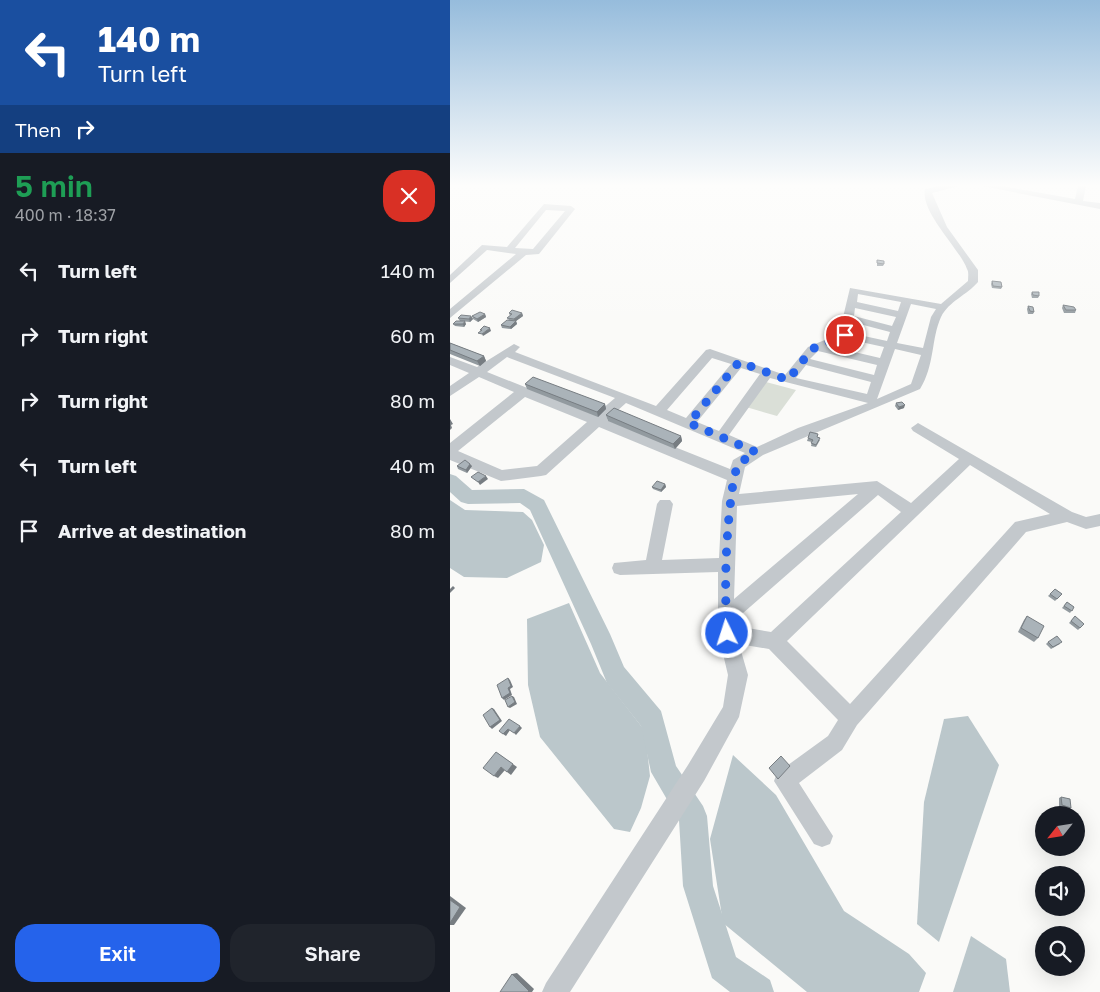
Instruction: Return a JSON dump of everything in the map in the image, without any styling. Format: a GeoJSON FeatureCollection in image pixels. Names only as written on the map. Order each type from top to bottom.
{"type":"FeatureCollection","features":[{"type":"Feature","properties":{"kind":"street"},"geometry":{"type":"LineString","coordinates":[[509,250],[523,232]]}},
{"type":"Feature","properties":{"kind":"street"},"geometry":{"type":"LineString","coordinates":[[450,280],[485,247],[536,252],[552,232]]}},
{"type":"Feature","properties":{"kind":"street"},"geometry":{"type":"LineString","coordinates":[[555,992],[686,787],[732,710],[738,675],[727,625],[726,566],[730,501],[738,464],[756,452],[870,408],[916,386],[928,354],[936,317],[942,307],[974,282],[973,270],[947,232]]}},
{"type":"Feature","properties":{"kind":"street"},"geometry":{"type":"LineString","coordinates":[[450,315],[524,252]]}},
{"type":"Feature","properties":{"kind":"street"},"geometry":{"type":"LineString","coordinates":[[845,335],[854,290],[942,307]]}},
{"type":"Feature","properties":{"kind":"street"},"geometry":{"type":"LineString","coordinates":[[658,411],[710,353],[788,380],[871,399],[907,301]]}},
{"type":"Feature","properties":{"kind":"street"},"geometry":{"type":"LineString","coordinates":[[851,304],[902,315]]}},
{"type":"Feature","properties":{"kind":"street"},"geometry":{"type":"LineString","coordinates":[[848,318],[897,330]]}},
{"type":"Feature","properties":{"kind":"street"},"geometry":{"type":"LineString","coordinates":[[788,380],[812,349],[845,335],[928,354]]}},
{"type":"Feature","properties":{"kind":"street"},"geometry":{"type":"LineString","coordinates":[[817,347],[884,363]]}},
{"type":"Feature","properties":{"kind":"street"},"geometry":{"type":"LineString","coordinates":[[450,392],[512,349],[756,452]]}},
{"type":"Feature","properties":{"kind":"street"},"geometry":{"type":"LineString","coordinates":[[450,361],[599,420],[734,477]]}},
{"type":"Feature","properties":{"kind":"street"},"geometry":{"type":"LineString","coordinates":[[803,361],[878,380]]}},
{"type":"Feature","properties":{"kind":"street"},"geometry":{"type":"LineString","coordinates":[[689,423],[739,362]]}},
{"type":"Feature","properties":{"kind":"street"},"geometry":{"type":"LineString","coordinates":[[725,432],[767,373]]}},
{"type":"Feature","properties":{"kind":"street"},"geometry":{"type":"LineString","coordinates":[[450,450],[524,391]]}},
{"type":"Feature","properties":{"kind":"street"},"geometry":{"type":"LineString","coordinates":[[450,454],[501,476],[541,471],[624,397]]}},
{"type":"Feature","properties":{"kind":"street"},"geometry":{"type":"LineString","coordinates":[[918,428],[1067,516],[1086,523],[1100,520]]}},
{"type":"Feature","properties":{"kind":"street"},"geometry":{"type":"LineString","coordinates":[[774,642],[969,458]]}},
{"type":"Feature","properties":{"kind":"street"},"geometry":{"type":"LineString","coordinates":[[730,501],[877,487],[913,512]]}},
{"type":"Feature","properties":{"kind":"street"},"geometry":{"type":"LineString","coordinates":[[727,625],[877,487]]}},
{"type":"Feature","properties":{"kind":"street"},"geometry":{"type":"LineString","coordinates":[[654,566],[665,504]]}},
{"type":"Feature","properties":{"kind":"street"},"geometry":{"type":"LineString","coordinates":[[822,836],[785,781],[835,743],[850,718],[1021,528],[1067,516]]}},
{"type":"Feature","properties":{"kind":"street"},"geometry":{"type":"LineString","coordinates":[[620,568],[726,566]]}},
{"type":"Feature","properties":{"kind":"street"},"geometry":{"type":"LineString","coordinates":[[727,625],[774,642],[850,718]]}},
{"type":"Feature","properties":{"kind":"shaded area"},"geometry":{"type":"Polygon","coordinates":[[[766,382],[796,390],[777,416],[746,407],[766,382]]]}},
{"type":"Feature","properties":{"kind":"shaded area"},"geometry":{"type":"Polygon","coordinates":[[[450,500],[465,510],[523,512],[532,520],[544,545],[541,562],[507,578],[464,577],[450,568],[450,500]]]}},
{"type":"Feature","properties":{"kind":"shaded area"},"geometry":{"type":"Polygon","coordinates":[[[569,603],[600,673],[645,731],[650,776],[641,808],[630,832],[614,829],[540,737],[528,685],[527,619],[569,603]]]}},
{"type":"Feature","properties":{"kind":"shaded area"},"geometry":{"type":"Polygon","coordinates":[[[968,716],[999,765],[939,942],[917,924],[924,802],[944,719],[968,716]]]}},
{"type":"Feature","properties":{"kind":"shaded area"},"geometry":{"type":"Polygon","coordinates":[[[733,755],[776,795],[844,911],[909,954],[926,973],[919,992],[807,992],[723,923],[710,839],[733,755]]]}},
{"type":"Feature","properties":{"kind":"shaded area"},"geometry":{"type":"Polygon","coordinates":[[[971,936],[1006,959],[1010,992],[953,992],[971,936]]]}},
{"type":"Feature","properties":{"kind":"building"},"geometry":{"type":"Polygon","coordinates":[[[877,260],[884,261],[884,264],[877,263],[877,260]]]}},
{"type":"Feature","properties":{"kind":"building"},"geometry":{"type":"Polygon","coordinates":[[[992,281],[1001,282],[1002,287],[993,286],[992,281]]]}},
{"type":"Feature","properties":{"kind":"building"},"geometry":{"type":"Polygon","coordinates":[[[1032,292],[1039,292],[1039,296],[1033,295],[1032,292]]]}},
{"type":"Feature","properties":{"kind":"building"},"geometry":{"type":"Polygon","coordinates":[[[1063,305],[1074,307],[1076,310],[1066,310],[1063,305]]]}},
{"type":"Feature","properties":{"kind":"building"},"geometry":{"type":"Polygon","coordinates":[[[1028,306],[1033,307],[1034,312],[1030,311],[1028,306]]]}},
{"type":"Feature","properties":{"kind":"building"},"geometry":{"type":"Polygon","coordinates":[[[512,310],[522,313],[514,319],[507,318],[512,314],[509,313],[512,310]]]}},
{"type":"Feature","properties":{"kind":"building"},"geometry":{"type":"Polygon","coordinates":[[[480,312],[485,314],[477,319],[472,316],[480,312]]]}},
{"type":"Feature","properties":{"kind":"building"},"geometry":{"type":"Polygon","coordinates":[[[461,315],[471,316],[469,319],[458,318],[461,315]]]}},
{"type":"Feature","properties":{"kind":"building"},"geometry":{"type":"Polygon","coordinates":[[[507,320],[516,321],[510,327],[501,325],[507,320]]]}},
{"type":"Feature","properties":{"kind":"building"},"geometry":{"type":"Polygon","coordinates":[[[456,321],[465,321],[463,324],[453,324],[456,321]]]}},
{"type":"Feature","properties":{"kind":"building"},"geometry":{"type":"Polygon","coordinates":[[[484,326],[490,328],[482,334],[478,333],[482,330],[480,330],[484,326]]]}},
{"type":"Feature","properties":{"kind":"building"},"geometry":{"type":"Polygon","coordinates":[[[450,343],[484,356],[477,361],[450,350],[450,343]]]}},
{"type":"Feature","properties":{"kind":"building"},"geometry":{"type":"Polygon","coordinates":[[[533,377],[605,404],[597,412],[525,384],[533,377]]]}},
{"type":"Feature","properties":{"kind":"building"},"geometry":{"type":"Polygon","coordinates":[[[902,402],[905,405],[899,407],[896,403],[902,402]]]}},
{"type":"Feature","properties":{"kind":"building"},"geometry":{"type":"Polygon","coordinates":[[[614,408],[681,436],[673,444],[606,415],[614,408]]]}},
{"type":"Feature","properties":{"kind":"building"},"geometry":{"type":"Polygon","coordinates":[[[810,432],[818,434],[817,437],[820,438],[816,445],[811,443],[813,440],[808,438],[810,432]]]}},
{"type":"Feature","properties":{"kind":"building"},"geometry":{"type":"Polygon","coordinates":[[[465,460],[470,464],[466,470],[457,466],[465,460]]]}},
{"type":"Feature","properties":{"kind":"building"},"geometry":{"type":"Polygon","coordinates":[[[478,472],[486,476],[478,482],[471,477],[478,472]]]}},
{"type":"Feature","properties":{"kind":"building"},"geometry":{"type":"Polygon","coordinates":[[[657,481],[665,484],[661,490],[652,487],[657,481]]]}},
{"type":"Feature","properties":{"kind":"building"},"geometry":{"type":"Polygon","coordinates":[[[1055,589],[1062,594],[1057,599],[1050,594],[1055,589]]]}},
{"type":"Feature","properties":{"kind":"building"},"geometry":{"type":"Polygon","coordinates":[[[1067,602],[1074,607],[1072,611],[1064,606],[1067,602]]]}},
{"type":"Feature","properties":{"kind":"building"},"geometry":{"type":"Polygon","coordinates":[[[1027,616],[1044,626],[1038,638],[1021,628],[1027,616]]]}},
{"type":"Feature","properties":{"kind":"building"},"geometry":{"type":"Polygon","coordinates":[[[1075,616],[1084,624],[1080,628],[1071,621],[1075,616]]]}},
{"type":"Feature","properties":{"kind":"building"},"geometry":{"type":"Polygon","coordinates":[[[1057,636],[1062,642],[1053,647],[1048,642],[1057,636]]]}},
{"type":"Feature","properties":{"kind":"building"},"geometry":{"type":"Polygon","coordinates":[[[508,678],[511,686],[508,688],[510,693],[502,698],[497,685],[508,678]]]}},
{"type":"Feature","properties":{"kind":"building"},"geometry":{"type":"Polygon","coordinates":[[[512,696],[515,702],[508,707],[505,700],[512,696]]]}},
{"type":"Feature","properties":{"kind":"building"},"geometry":{"type":"Polygon","coordinates":[[[492,708],[500,720],[490,727],[483,715],[492,708]]]}},
{"type":"Feature","properties":{"kind":"building"},"geometry":{"type":"Polygon","coordinates":[[[509,719],[520,726],[514,733],[508,729],[503,734],[499,731],[509,719]]]}},
{"type":"Feature","properties":{"kind":"building"},"geometry":{"type":"Polygon","coordinates":[[[496,752],[513,764],[507,772],[501,767],[494,776],[483,768],[496,752]]]}},
{"type":"Feature","properties":{"kind":"building"},"geometry":{"type":"Polygon","coordinates":[[[781,756],[790,766],[778,779],[769,768],[781,756]]]}},
{"type":"Feature","properties":{"kind":"building"},"geometry":{"type":"Polygon","coordinates":[[[1061,797],[1070,799],[1071,806],[1062,805],[1061,797]]]}},
{"type":"Feature","properties":{"kind":"building"},"geometry":{"type":"Polygon","coordinates":[[[450,900],[460,907],[450,923],[450,900]]]}},
{"type":"Feature","properties":{"kind":"building"},"geometry":{"type":"Polygon","coordinates":[[[512,974],[529,991],[528,992],[500,992],[512,974]]]}},
{"type":"Feature","properties":{"kind":"waterway"},"geometry":{"type":"LineString","coordinates":[[450,481],[468,497],[524,496],[537,505],[602,642],[615,675],[652,720],[664,772],[693,816],[698,886],[723,967],[758,992]]}},
{"type":"Feature","properties":{"kind":"route"},"geometry":{"type":"LineString","coordinates":[[727,633],[725,597],[730,501],[738,464],[756,452],[689,423],[739,362],[788,380],[812,349],[845,335]]}}]}
